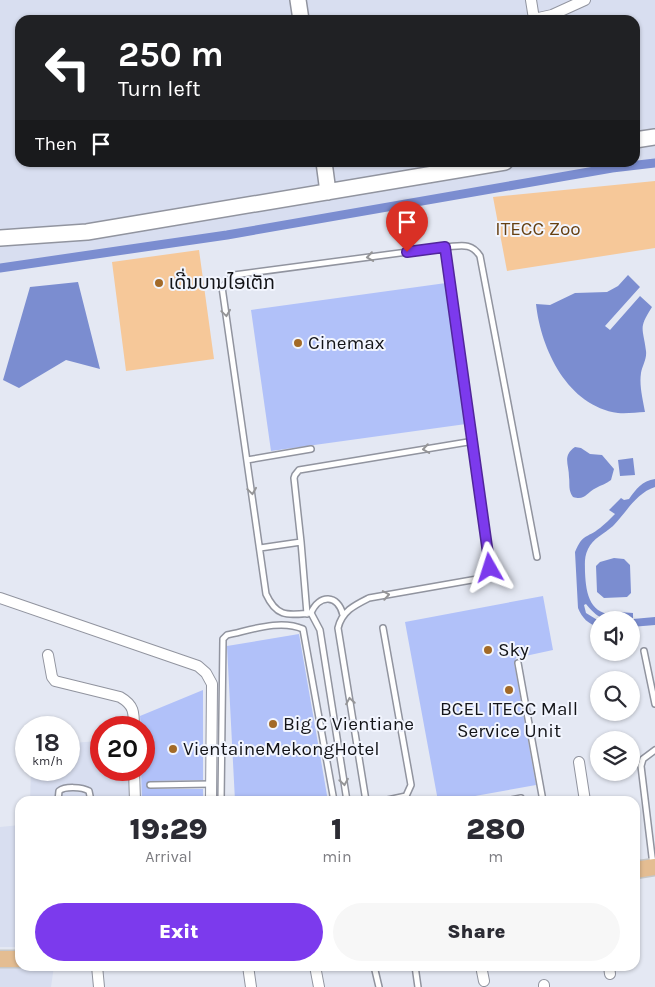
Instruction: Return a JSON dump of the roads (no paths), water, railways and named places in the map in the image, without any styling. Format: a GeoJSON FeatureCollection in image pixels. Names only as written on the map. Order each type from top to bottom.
{"type":"FeatureCollection","features":[{"type":"Feature","properties":{"kind":"main road"},"geometry":{"type":"LineString","coordinates":[[640,869],[654,867]]}},
{"type":"Feature","properties":{"kind":"main road"},"geometry":{"type":"LineString","coordinates":[[0,959],[15,959]]}},
{"type":"Feature","properties":{"kind":"street"},"geometry":{"type":"LineString","coordinates":[[298,0],[301,15]]}},
{"type":"Feature","properties":{"kind":"street"},"geometry":{"type":"LineString","coordinates":[[532,0],[534,15]]}},
{"type":"Feature","properties":{"kind":"street"},"geometry":{"type":"LineString","coordinates":[[552,15],[585,0]]}},
{"type":"Feature","properties":{"kind":"street"},"geometry":{"type":"LineString","coordinates":[[640,139],[655,137]]}},
{"type":"Feature","properties":{"kind":"street"},"geometry":{"type":"LineString","coordinates":[[325,167],[328,192]]}},
{"type":"Feature","properties":{"kind":"street"},"geometry":{"type":"LineString","coordinates":[[0,238],[87,232],[476,167]]}},
{"type":"Feature","properties":{"kind":"street"},"geometry":{"type":"LineString","coordinates":[[0,598],[198,666],[206,673],[212,684],[211,796]]}},
{"type":"Feature","properties":{"kind":"street"},"geometry":{"type":"LineString","coordinates":[[48,655],[52,677],[55,681],[120,697],[129,702],[134,710],[134,716]]}},
{"type":"Feature","properties":{"kind":"street"},"geometry":{"type":"LineString","coordinates":[[579,762],[584,796]]}},
{"type":"Feature","properties":{"kind":"street"},"geometry":{"type":"LineString","coordinates":[[134,781],[135,796]]}},
{"type":"Feature","properties":{"kind":"street"},"geometry":{"type":"LineString","coordinates":[[97,971],[99,987]]}},
{"type":"Feature","properties":{"kind":"street"},"geometry":{"type":"LineString","coordinates":[[249,971],[251,987]]}},
{"type":"Feature","properties":{"kind":"street"},"geometry":{"type":"LineString","coordinates":[[316,971],[319,987]]}},
{"type":"Feature","properties":{"kind":"street"},"geometry":{"type":"LineString","coordinates":[[482,971],[484,981]]}},
{"type":"Feature","properties":{"kind":"lane"},"geometry":{"type":"LineString","coordinates":[[309,614],[284,615],[274,609],[266,594],[222,287],[234,275],[445,247],[470,246],[475,248],[480,256],[537,557]]}},
{"type":"Feature","properties":{"kind":"lane"},"geometry":{"type":"LineString","coordinates":[[342,615],[356,604],[369,598],[483,578],[488,574],[490,568],[474,441],[445,247]]}},
{"type":"Feature","properties":{"kind":"lane"},"geometry":{"type":"LineString","coordinates":[[346,796],[320,630],[309,614],[295,475],[300,470],[474,441]]}},
{"type":"Feature","properties":{"kind":"lane"},"geometry":{"type":"LineString","coordinates":[[247,460],[311,449]]}},
{"type":"Feature","properties":{"kind":"lane"},"geometry":{"type":"LineString","coordinates":[[260,548],[301,542]]}},
{"type":"Feature","properties":{"kind":"lane"},"geometry":{"type":"LineString","coordinates":[[309,614],[315,604],[323,599],[333,600],[341,607],[342,615],[338,628],[365,796]]}},
{"type":"Feature","properties":{"kind":"lane"},"geometry":{"type":"LineString","coordinates":[[281,624],[284,615]]}},
{"type":"Feature","properties":{"kind":"lane"},"geometry":{"type":"LineString","coordinates":[[221,796],[223,639],[227,635],[281,624],[303,629],[333,796]]}},
{"type":"Feature","properties":{"kind":"lane"},"geometry":{"type":"LineString","coordinates":[[383,628],[411,785],[406,796]]}},
{"type":"Feature","properties":{"kind":"lane"},"geometry":{"type":"LineString","coordinates":[[644,651],[655,704]]}},
{"type":"Feature","properties":{"kind":"lane"},"geometry":{"type":"LineString","coordinates":[[518,663],[542,796]]}},
{"type":"Feature","properties":{"kind":"lane"},"geometry":{"type":"LineString","coordinates":[[654,867],[641,766],[643,759],[655,750]]}},
{"type":"Feature","properties":{"kind":"lane"},"geometry":{"type":"LineString","coordinates":[[150,785],[211,784]]}},
{"type":"Feature","properties":{"kind":"lane"},"geometry":{"type":"LineString","coordinates":[[58,796],[59,791],[62,788],[85,788],[89,791],[90,796]]}},
{"type":"Feature","properties":{"kind":"lane"},"geometry":{"type":"LineString","coordinates":[[375,971],[379,987]]}},
{"type":"Feature","properties":{"kind":"lane"},"geometry":{"type":"LineString","coordinates":[[416,971],[418,987]]}},
{"type":"Feature","properties":{"kind":"water"},"geometry":{"type":"Polygon","coordinates":[[[628,275],[640,287],[605,326],[610,330],[640,296],[652,307],[643,324],[646,354],[640,383],[645,412],[618,413],[600,408],[571,388],[551,357],[539,322],[536,304],[550,305],[575,293],[607,292],[618,286],[628,275]]]}},
{"type":"Feature","properties":{"kind":"water"},"geometry":{"type":"Polygon","coordinates":[[[78,282],[100,369],[66,360],[19,388],[3,380],[30,287],[78,282]]]}},
{"type":"Feature","properties":{"kind":"water"},"geometry":{"type":"Polygon","coordinates":[[[575,447],[581,448],[590,454],[602,455],[614,469],[611,480],[580,498],[573,497],[570,492],[567,457],[575,447]]]}},
{"type":"Feature","properties":{"kind":"water"},"geometry":{"type":"Polygon","coordinates":[[[633,458],[635,475],[620,476],[618,460],[633,458]]]}},
{"type":"Feature","properties":{"kind":"water"},"geometry":{"type":"Polygon","coordinates":[[[655,479],[655,487],[642,494],[613,526],[590,545],[587,552],[585,563],[588,596],[600,611],[592,611],[586,604],[584,605],[586,613],[590,615],[590,623],[581,615],[578,608],[575,552],[583,539],[600,528],[615,514],[609,510],[621,498],[624,500],[629,499],[637,489],[650,480],[655,479]]]}},
{"type":"Feature","properties":{"kind":"water"},"geometry":{"type":"Polygon","coordinates":[[[614,558],[624,559],[630,565],[631,593],[627,597],[604,598],[597,592],[596,566],[600,562],[614,558]]]}},
{"type":"Feature","properties":{"kind":"water"},"geometry":{"type":"Polygon","coordinates":[[[655,617],[655,625],[640,626],[640,618],[655,617]]]}},
{"type":"Feature","properties":{"kind":"waterway"},"geometry":{"type":"LineString","coordinates":[[640,165],[655,163]]}},
{"type":"Feature","properties":{"kind":"waterway"},"geometry":{"type":"LineString","coordinates":[[0,268],[227,235],[621,167]]}},
{"type":"Feature","properties":{"kind":"place","name":"ເດີ່ນບານໄອເຕັກ"},"geometry":{"type":"Point","coordinates":[159,283]}},
{"type":"Feature","properties":{"kind":"place","name":"Cinemax"},"geometry":{"type":"Point","coordinates":[298,343]}},
{"type":"Feature","properties":{"kind":"place","name":"Sky"},"geometry":{"type":"Point","coordinates":[488,650]}},
{"type":"Feature","properties":{"kind":"place","name":"BCEL ITECC Mall Service Unit"},"geometry":{"type":"Point","coordinates":[509,690]}},
{"type":"Feature","properties":{"kind":"place","name":"Big C Vientiane"},"geometry":{"type":"Point","coordinates":[273,724]}},
{"type":"Feature","properties":{"kind":"place","name":"VientaineMekongHotel"},"geometry":{"type":"Point","coordinates":[173,749]}},
{"type":"Feature","properties":{"kind":"park label","name":"ITECC Zoo"},"geometry":{"type":"Point","coordinates":[538,229]}}]}
